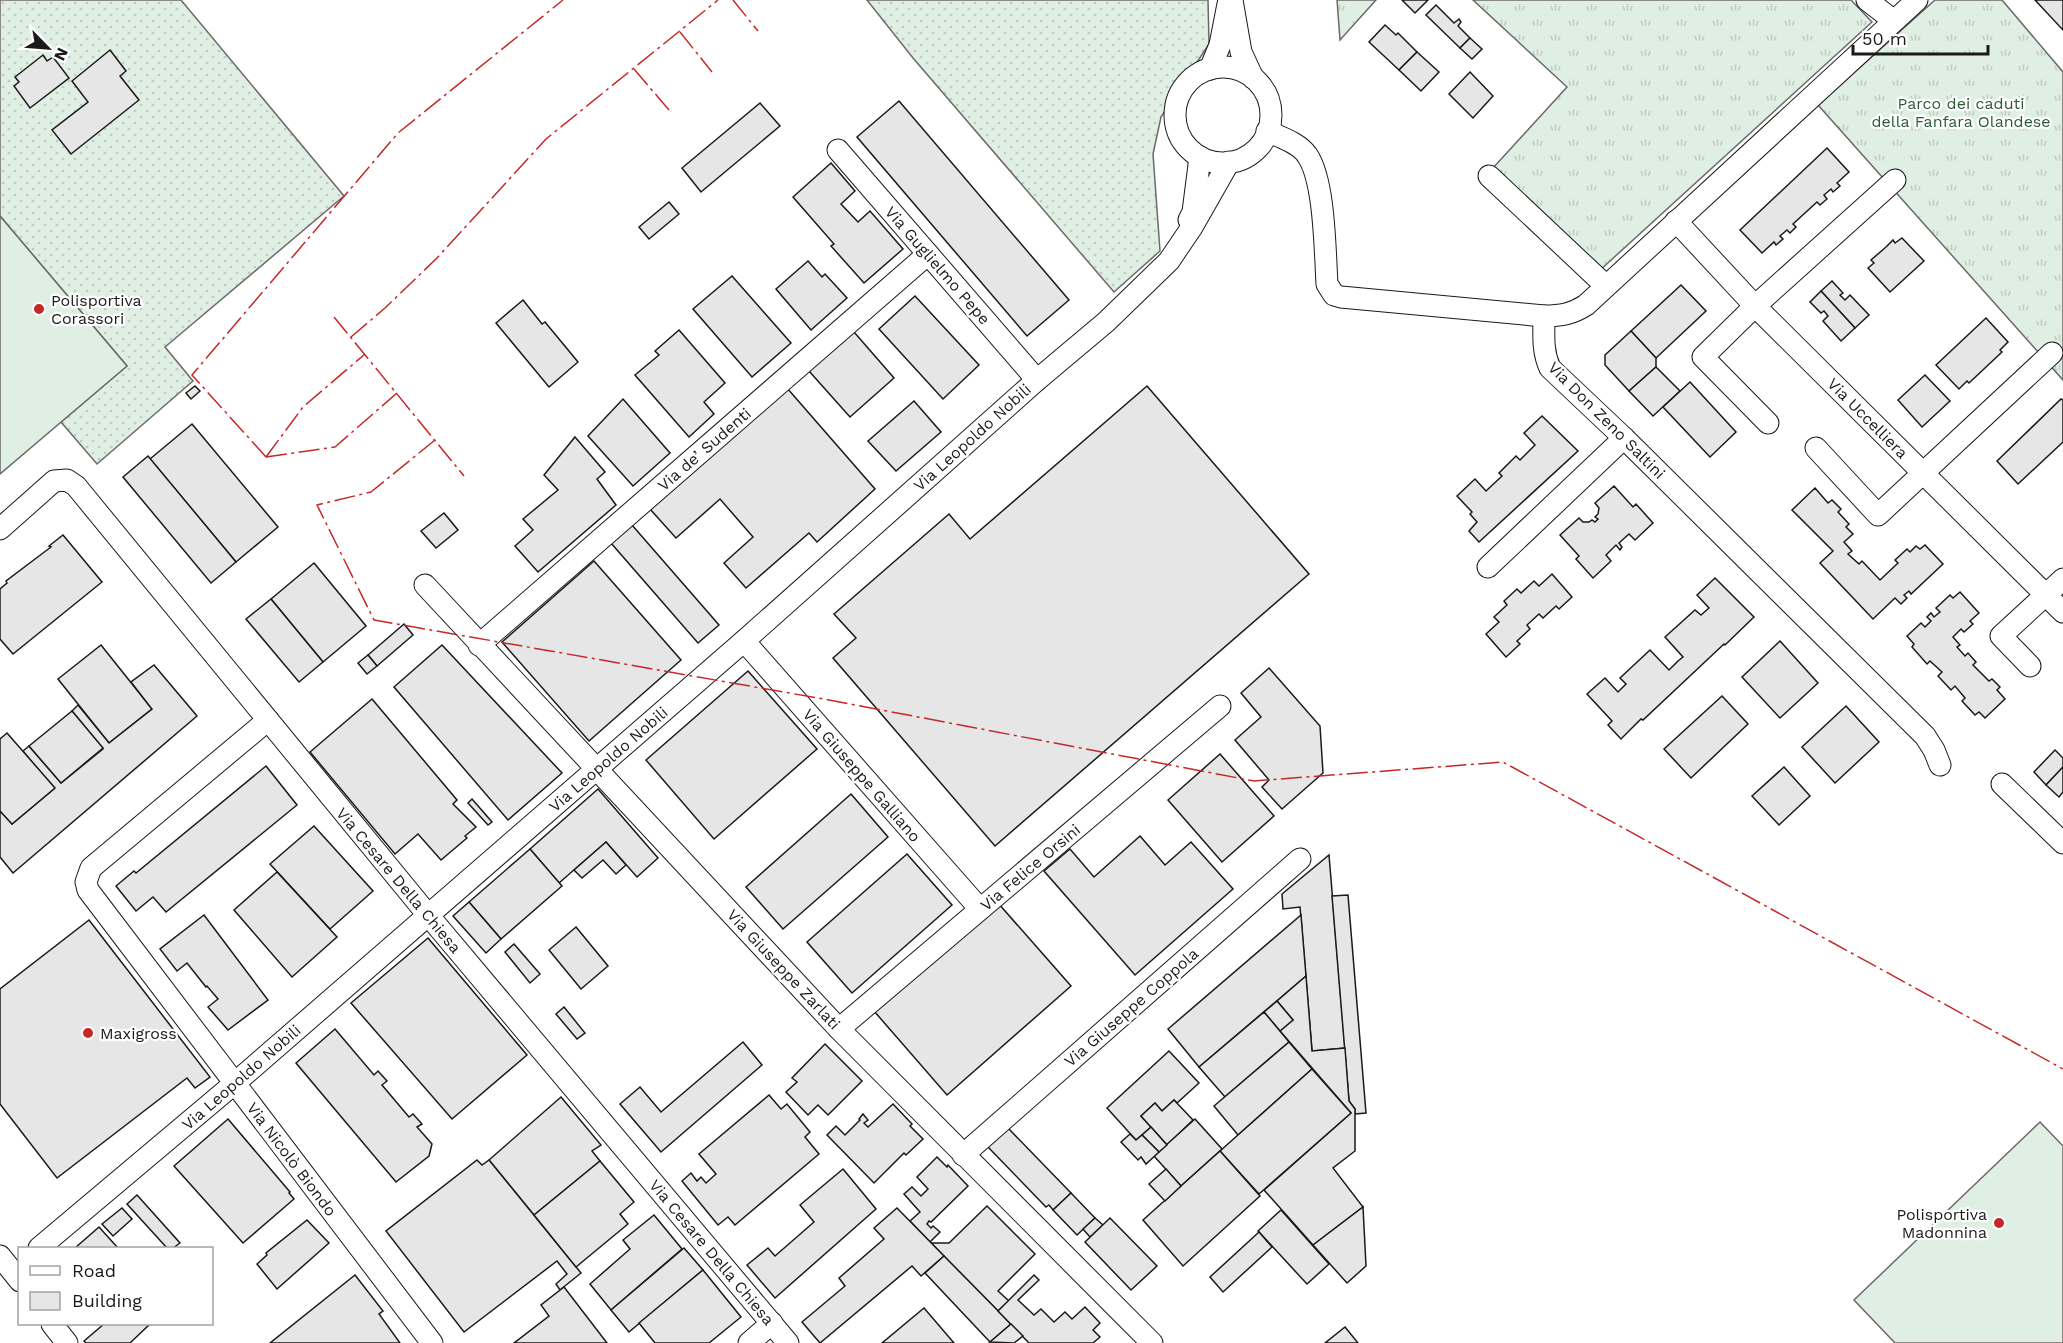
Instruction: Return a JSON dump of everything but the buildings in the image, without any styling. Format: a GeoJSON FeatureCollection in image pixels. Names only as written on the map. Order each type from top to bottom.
{"type":"FeatureCollection","features":[{"type":"Feature","properties":{"kind":"street"},"geometry":{"type":"LineString","coordinates":[[1210,69],[1220,45],[1230,0]]}},
{"type":"Feature","properties":{"kind":"street"},"geometry":{"type":"LineString","coordinates":[[1230,0],[1241,52],[1253,78],[1269,102],[1267,131],[1256,148],[1248,155],[1229,162],[1209,161],[1200,157],[1180,137],[1177,128],[1175,109],[1181,91],[1193,77],[1219,67],[1237,69],[1253,78]]}},
{"type":"Feature","properties":{"kind":"street"},"geometry":{"type":"LineString","coordinates":[[1867,0],[1894,21]]}},
{"type":"Feature","properties":{"kind":"street"},"geometry":{"type":"LineString","coordinates":[[1267,131],[1293,143],[1306,153],[1311,161],[1321,198],[1328,284],[1334,295],[1560,316],[1573,313],[1586,305],[1917,0]]}},
{"type":"Feature","properties":{"kind":"street","name":"Via Guglielmo Pepe"},"geometry":{"type":"LineString","coordinates":[[838,150],[1037,380]]}},
{"type":"Feature","properties":{"kind":"street","name":"Via Leopoldo Nobili"},"geometry":{"type":"LineString","coordinates":[[1169,261],[1193,212],[1200,157]]}},
{"type":"Feature","properties":{"kind":"street","name":"Via Leopoldo Nobili"},"geometry":{"type":"LineString","coordinates":[[40,1247],[235,1083],[744,641],[1037,380],[1106,322],[1169,261],[1192,227],[1229,162]]}},
{"type":"Feature","properties":{"kind":"street"},"geometry":{"type":"LineString","coordinates":[[1489,176],[1606,286]]}},
{"type":"Feature","properties":{"kind":"street"},"geometry":{"type":"LineString","coordinates":[[1768,423],[1703,357],[1755,306],[1895,180]]}},
{"type":"Feature","properties":{"kind":"street","name":"Via Uccelliera"},"geometry":{"type":"LineString","coordinates":[[1676,221],[1755,306],[2063,612]]}},
{"type":"Feature","properties":{"kind":"street","name":"Via de’ Sudenti"},"geometry":{"type":"LineString","coordinates":[[479,645],[928,254]]}},
{"type":"Feature","properties":{"kind":"street","name":"Via Don Zeno Saltini"},"geometry":{"type":"LineString","coordinates":[[1544,316],[1545,356],[1550,368],[1624,438],[1925,736],[1940,765]]}},
{"type":"Feature","properties":{"kind":"street"},"geometry":{"type":"LineString","coordinates":[[1816,448],[1878,515],[2052,353]]}},
{"type":"Feature","properties":{"kind":"street"},"geometry":{"type":"LineString","coordinates":[[1488,567],[1624,438]]}},
{"type":"Feature","properties":{"kind":"street","name":"Via Cesare Della Chiesa"},"geometry":{"type":"LineString","coordinates":[[0,529],[54,481],[61,479],[72,483],[428,915],[788,1343]]}},
{"type":"Feature","properties":{"kind":"street"},"geometry":{"type":"LineString","coordinates":[[2030,666],[2001,636],[2063,579]]}},
{"type":"Feature","properties":{"kind":"street","name":"Via Giuseppe Zarlati"},"geometry":{"type":"LineString","coordinates":[[425,585],[839,1029],[1152,1343]]}},
{"type":"Feature","properties":{"kind":"street","name":"Via Giuseppe Galliano"},"geometry":{"type":"LineString","coordinates":[[744,641],[980,909]]}},
{"type":"Feature","properties":{"kind":"street","name":"Via Felice Orsini"},"geometry":{"type":"LineString","coordinates":[[839,1029],[1220,706]]}},
{"type":"Feature","properties":{"kind":"street","name":"Via Nicolò Biondo"},"geometry":{"type":"LineString","coordinates":[[268,720],[91,868],[86,882],[92,896],[432,1343]]}},
{"type":"Feature","properties":{"kind":"street"},"geometry":{"type":"LineString","coordinates":[[2002,784],[2063,843]]}},
{"type":"Feature","properties":{"kind":"street","name":"Via Giuseppe Coppola"},"geometry":{"type":"LineString","coordinates":[[963,1155],[1299,859]]}},
{"type":"Feature","properties":{"kind":"street"},"geometry":{"type":"LineString","coordinates":[[749,1343],[772,1323]]}},
{"type":"Feature","properties":{"kind":"street"},"geometry":{"type":"LineString","coordinates":[[54,1325],[67,1343]]}},
{"type":"Feature","properties":{"kind":"green space"},"geometry":{"type":"Polygon","coordinates":[[[0,0],[181,0],[344,196],[165,347],[193,381],[97,464],[61,422],[127,366],[0,216],[0,0]]]}},
{"type":"Feature","properties":{"kind":"green space"},"geometry":{"type":"Polygon","coordinates":[[[867,0],[1208,0],[1209,44],[1161,117],[1153,154],[1160,251],[1114,292],[913,58],[867,0]]]}},
{"type":"Feature","properties":{"kind":"green space"},"geometry":{"type":"Polygon","coordinates":[[[1337,0],[1376,0],[1340,40],[1337,0]]]}},
{"type":"Feature","properties":{"kind":"green space"},"geometry":{"type":"Polygon","coordinates":[[[1473,0],[1851,0],[1872,22],[1587,282],[1482,180],[1567,87],[1473,0]]]}},
{"type":"Feature","properties":{"kind":"green space","name":"Parco dei caduti della Fanfara Olandese"},"geometry":{"type":"Polygon","coordinates":[[[1935,0],[2002,0],[2063,72],[2063,380],[1818,105],[1935,0]]]}},
{"type":"Feature","properties":{"kind":"green space","name":"Polisportiva Corassori"},"geometry":{"type":"Polygon","coordinates":[[[0,216],[127,366],[0,474],[0,216]]]}},
{"type":"Feature","properties":{"kind":"green space","name":"Polisportiva Madonnina"},"geometry":{"type":"Polygon","coordinates":[[[2040,1122],[2063,1146],[2063,1343],[1895,1343],[1854,1300],[2040,1122]]]}},
{"type":"Feature","properties":{"kind":"power"},"geometry":{"type":"LineString","coordinates":[[266,457],[192,375],[398,133],[563,0]]}},
{"type":"Feature","properties":{"kind":"power"},"geometry":{"type":"LineString","coordinates":[[351,337],[437,258],[546,139],[718,0]]}},
{"type":"Feature","properties":{"kind":"power"},"geometry":{"type":"LineString","coordinates":[[733,0],[758,31]]}},
{"type":"Feature","properties":{"kind":"power"},"geometry":{"type":"LineString","coordinates":[[680,32],[712,72]]}},
{"type":"Feature","properties":{"kind":"power"},"geometry":{"type":"LineString","coordinates":[[634,69],[669,110]]}},
{"type":"Feature","properties":{"kind":"power"},"geometry":{"type":"LineString","coordinates":[[334,317],[464,476]]}},
{"type":"Feature","properties":{"kind":"power"},"geometry":{"type":"LineString","coordinates":[[266,457],[303,407],[365,354]]}},
{"type":"Feature","properties":{"kind":"power"},"geometry":{"type":"LineString","coordinates":[[266,457],[335,447],[397,393]]}},
{"type":"Feature","properties":{"kind":"power"},"geometry":{"type":"LineString","coordinates":[[435,440],[371,492],[317,505],[374,620],[829,700],[1254,781],[1503,762],[2063,1069]]}},
{"type":"Feature","properties":{"kind":"place","name":"Polisportiva Corassori"},"geometry":{"type":"Point","coordinates":[39,309]}},
{"type":"Feature","properties":{"kind":"place","name":"Maxigross"},"geometry":{"type":"Point","coordinates":[88,1033]}},
{"type":"Feature","properties":{"kind":"place","name":"Polisportiva Madonnina"},"geometry":{"type":"Point","coordinates":[1999,1223]}}]}
